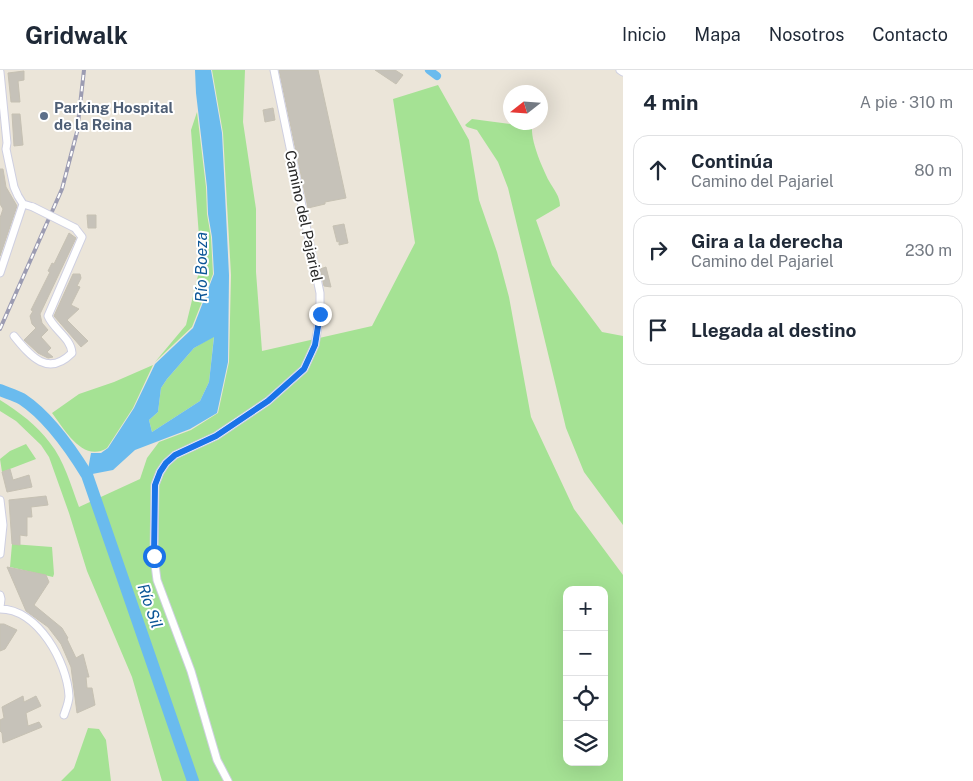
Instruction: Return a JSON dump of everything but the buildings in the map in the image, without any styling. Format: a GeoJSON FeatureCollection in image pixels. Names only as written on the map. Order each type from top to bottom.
{"type":"FeatureCollection","features":[{"type":"Feature","properties":{"kind":"street","name":"Camino del Pajariel"},"geometry":{"type":"LineString","coordinates":[[228,781],[217,760],[191,671],[157,580],[154,556],[155,485],[166,463],[175,455],[216,436],[268,401],[304,369],[315,345],[320,314],[320,293],[274,70]]}},
{"type":"Feature","properties":{"kind":"street"},"geometry":{"type":"LineString","coordinates":[[0,72],[3,150],[14,187],[23,204],[75,228],[82,237],[48,316],[50,323],[72,346],[72,353],[62,361],[48,365],[35,359],[14,336]]}},
{"type":"Feature","properties":{"kind":"street"},"geometry":{"type":"LineString","coordinates":[[0,273],[23,204]]}},
{"type":"Feature","properties":{"kind":"street"},"geometry":{"type":"LineString","coordinates":[[0,500],[3,525],[0,554]]}},
{"type":"Feature","properties":{"kind":"street"},"geometry":{"type":"LineString","coordinates":[[0,594],[2,599],[0,608],[10,609],[22,614],[37,626],[53,649],[65,674],[69,698],[64,715]]}},
{"type":"Feature","properties":{"kind":"green space"},"geometry":{"type":"Polygon","coordinates":[[[212,70],[245,70],[243,122],[256,209],[256,272],[262,351],[372,326],[415,243],[393,99],[438,85],[469,140],[479,200],[497,252],[509,297],[531,417],[574,509],[623,575],[623,781],[162,781],[132,677],[87,571],[49,457],[41,445],[16,421],[0,411],[0,400],[27,419],[50,443],[63,465],[79,507],[140,479],[147,458],[159,442],[191,430],[218,413],[229,362],[231,275],[223,133],[212,70]]]}},
{"type":"Feature","properties":{"kind":"green space"},"geometry":{"type":"Polygon","coordinates":[[[197,112],[211,237],[213,274],[192,327],[155,362],[186,325],[201,263],[191,130],[197,112]]]}},
{"type":"Feature","properties":{"kind":"green space"},"geometry":{"type":"Polygon","coordinates":[[[472,119],[503,123],[503,130],[532,130],[533,140],[543,169],[560,202],[560,206],[536,220],[552,265],[602,332],[623,336],[623,525],[584,472],[566,428],[508,188],[498,162],[477,130],[465,125],[472,119]]]}},
{"type":"Feature","properties":{"kind":"green space"},"geometry":{"type":"Polygon","coordinates":[[[214,336],[209,382],[200,401],[152,432],[149,420],[158,412],[161,388],[194,348],[214,336]]]}},
{"type":"Feature","properties":{"kind":"green space"},"geometry":{"type":"Polygon","coordinates":[[[153,365],[133,408],[107,448],[98,452],[82,448],[69,436],[52,413],[79,394],[114,382],[153,365]]]}},
{"type":"Feature","properties":{"kind":"green space"},"geometry":{"type":"Polygon","coordinates":[[[26,444],[36,459],[2,472],[0,459],[10,451],[26,444]]]}},
{"type":"Feature","properties":{"kind":"green space"},"geometry":{"type":"Polygon","coordinates":[[[12,544],[52,547],[53,577],[10,567],[12,544]]]}},
{"type":"Feature","properties":{"kind":"green space"},"geometry":{"type":"Polygon","coordinates":[[[88,728],[99,729],[106,740],[111,781],[61,781],[74,768],[88,728]]]}},
{"type":"Feature","properties":{"kind":"water"},"geometry":{"type":"Polygon","coordinates":[[[195,70],[211,70],[222,133],[229,275],[228,362],[217,413],[190,429],[135,450],[113,470],[87,475],[91,453],[101,453],[108,448],[134,408],[155,364],[193,328],[214,274],[212,237],[195,70]],[[214,337],[194,348],[161,388],[158,412],[149,420],[152,432],[200,401],[209,382],[214,337]]]}},
{"type":"Feature","properties":{"kind":"waterway"},"geometry":{"type":"LineString","coordinates":[[429,70],[437,76]]}},
{"type":"Feature","properties":{"kind":"waterway","name":"Río Sil"},"geometry":{"type":"LineString","coordinates":[[0,390],[22,399],[41,414],[66,444],[87,475],[193,781]]}},
{"type":"Feature","properties":{"kind":"railway"},"geometry":{"type":"LineString","coordinates":[[0,329],[62,189],[77,132],[84,70]]}},
{"type":"Feature","properties":{"kind":"place","name":"Parking Hospital de la Reina"},"geometry":{"type":"Point","coordinates":[44,116]}},
{"type":"Feature","properties":{"kind":"route"},"geometry":{"type":"LineString","coordinates":[[154,556],[155,485],[166,463],[175,455],[216,436],[268,401],[304,369],[315,345],[320,314]]}},
{"type":"Feature","properties":{"kind":"water label","name":"Río Boeza"},"geometry":{"type":"Point","coordinates":[201,267]}}]}
